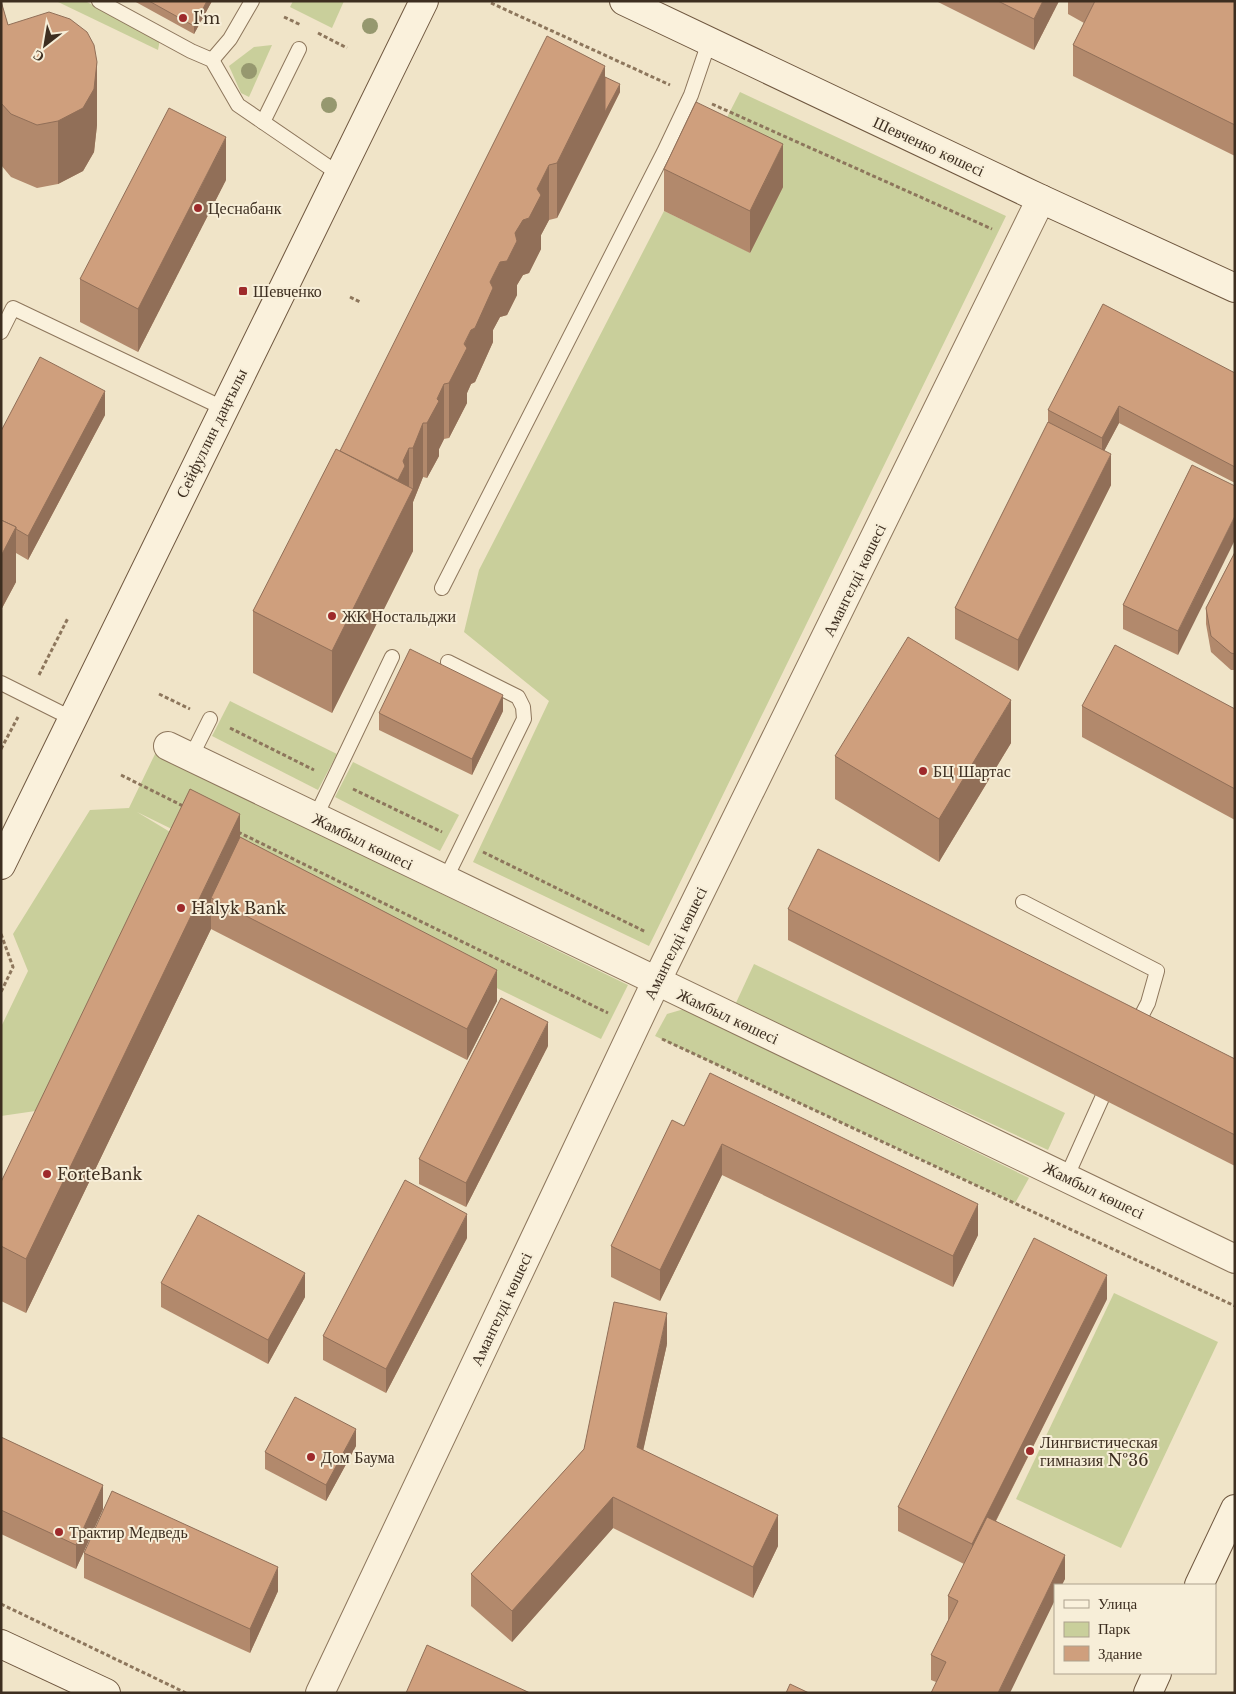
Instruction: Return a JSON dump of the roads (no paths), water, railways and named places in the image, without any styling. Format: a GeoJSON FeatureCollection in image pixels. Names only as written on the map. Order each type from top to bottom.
{"type":"FeatureCollection","features":[{"type":"Feature","properties":{"kind":"street","name":"Сейфуллин даңғылы"},"geometry":{"type":"LineString","coordinates":[[1,865],[223,408],[424,1]]}},
{"type":"Feature","properties":{"kind":"street","name":"Шевченко көшесі"},"geometry":{"type":"LineString","coordinates":[[624,1],[1041,199],[1235,288]]}},
{"type":"Feature","properties":{"kind":"street","name":"Амангелді көшесі"},"geometry":{"type":"LineString","coordinates":[[320,1693],[673,946],[1041,199]]}},
{"type":"Feature","properties":{"kind":"street","name":"Жамбыл көшесі"},"geometry":{"type":"LineString","coordinates":[[180,752],[656,982],[1067,1176],[1235,1259]]}},
{"type":"Feature","properties":{"kind":"street"},"geometry":{"type":"LineString","coordinates":[[1199,1584],[1235,1509]]}},
{"type":"Feature","properties":{"kind":"street"},"geometry":{"type":"LineString","coordinates":[[1,1644],[106,1693]]}},
{"type":"Feature","properties":{"kind":"street"},"geometry":{"type":"LineString","coordinates":[[1148,1693],[1157,1674]]}},
{"type":"Feature","properties":{"kind":"lane"},"geometry":{"type":"LineString","coordinates":[[99,1],[191,51],[212,60],[238,105],[339,174]]}},
{"type":"Feature","properties":{"kind":"lane"},"geometry":{"type":"LineString","coordinates":[[212,60],[230,39],[252,1]]}},
{"type":"Feature","properties":{"kind":"lane"},"geometry":{"type":"LineString","coordinates":[[442,588],[688,101],[709,42]]}},
{"type":"Feature","properties":{"kind":"lane"},"geometry":{"type":"LineString","coordinates":[[263,122],[299,49]]}},
{"type":"Feature","properties":{"kind":"lane"},"geometry":{"type":"LineString","coordinates":[[688,101],[694,119]]}},
{"type":"Feature","properties":{"kind":"lane"},"geometry":{"type":"LineString","coordinates":[[1,332],[7,305],[223,408]]}},
{"type":"Feature","properties":{"kind":"lane"},"geometry":{"type":"LineString","coordinates":[[315,818],[392,657]]}},
{"type":"Feature","properties":{"kind":"lane"},"geometry":{"type":"LineString","coordinates":[[445,880],[524,719],[523,707],[518,698],[448,662]]}},
{"type":"Feature","properties":{"kind":"lane"},"geometry":{"type":"LineString","coordinates":[[1,683],[72,719]]}},
{"type":"Feature","properties":{"kind":"lane"},"geometry":{"type":"LineString","coordinates":[[180,752],[210,719]]}},
{"type":"Feature","properties":{"kind":"lane"},"geometry":{"type":"LineString","coordinates":[[1023,902],[1157,971],[1148,1003],[1130,1037]]}},
{"type":"Feature","properties":{"kind":"lane"},"geometry":{"type":"LineString","coordinates":[[1067,1176],[1102,1098]]}},
{"type":"Feature","properties":{"kind":"place","name":"I'm"},"geometry":{"type":"Point","coordinates":[183,18]}},
{"type":"Feature","properties":{"kind":"place","name":"Цеснабанк"},"geometry":{"type":"Point","coordinates":[198,208]}},
{"type":"Feature","properties":{"kind":"place","name":"Шевченко"},"geometry":{"type":"Point","coordinates":[243,291]}},
{"type":"Feature","properties":{"kind":"place","name":"ЖК Ностальджи"},"geometry":{"type":"Point","coordinates":[332,616]}},
{"type":"Feature","properties":{"kind":"place","name":"БЦ Шартас"},"geometry":{"type":"Point","coordinates":[923,771]}},
{"type":"Feature","properties":{"kind":"place","name":"Halyk Bank"},"geometry":{"type":"Point","coordinates":[181,908]}},
{"type":"Feature","properties":{"kind":"place","name":"ForteBank"},"geometry":{"type":"Point","coordinates":[47,1174]}},
{"type":"Feature","properties":{"kind":"place","name":"Лингвистическая гимназия №36"},"geometry":{"type":"Point","coordinates":[1030,1451]}},
{"type":"Feature","properties":{"kind":"place","name":"Дом Баума"},"geometry":{"type":"Point","coordinates":[311,1457]}},
{"type":"Feature","properties":{"kind":"place","name":"Трактир Медведь"},"geometry":{"type":"Point","coordinates":[59,1532]}}]}
